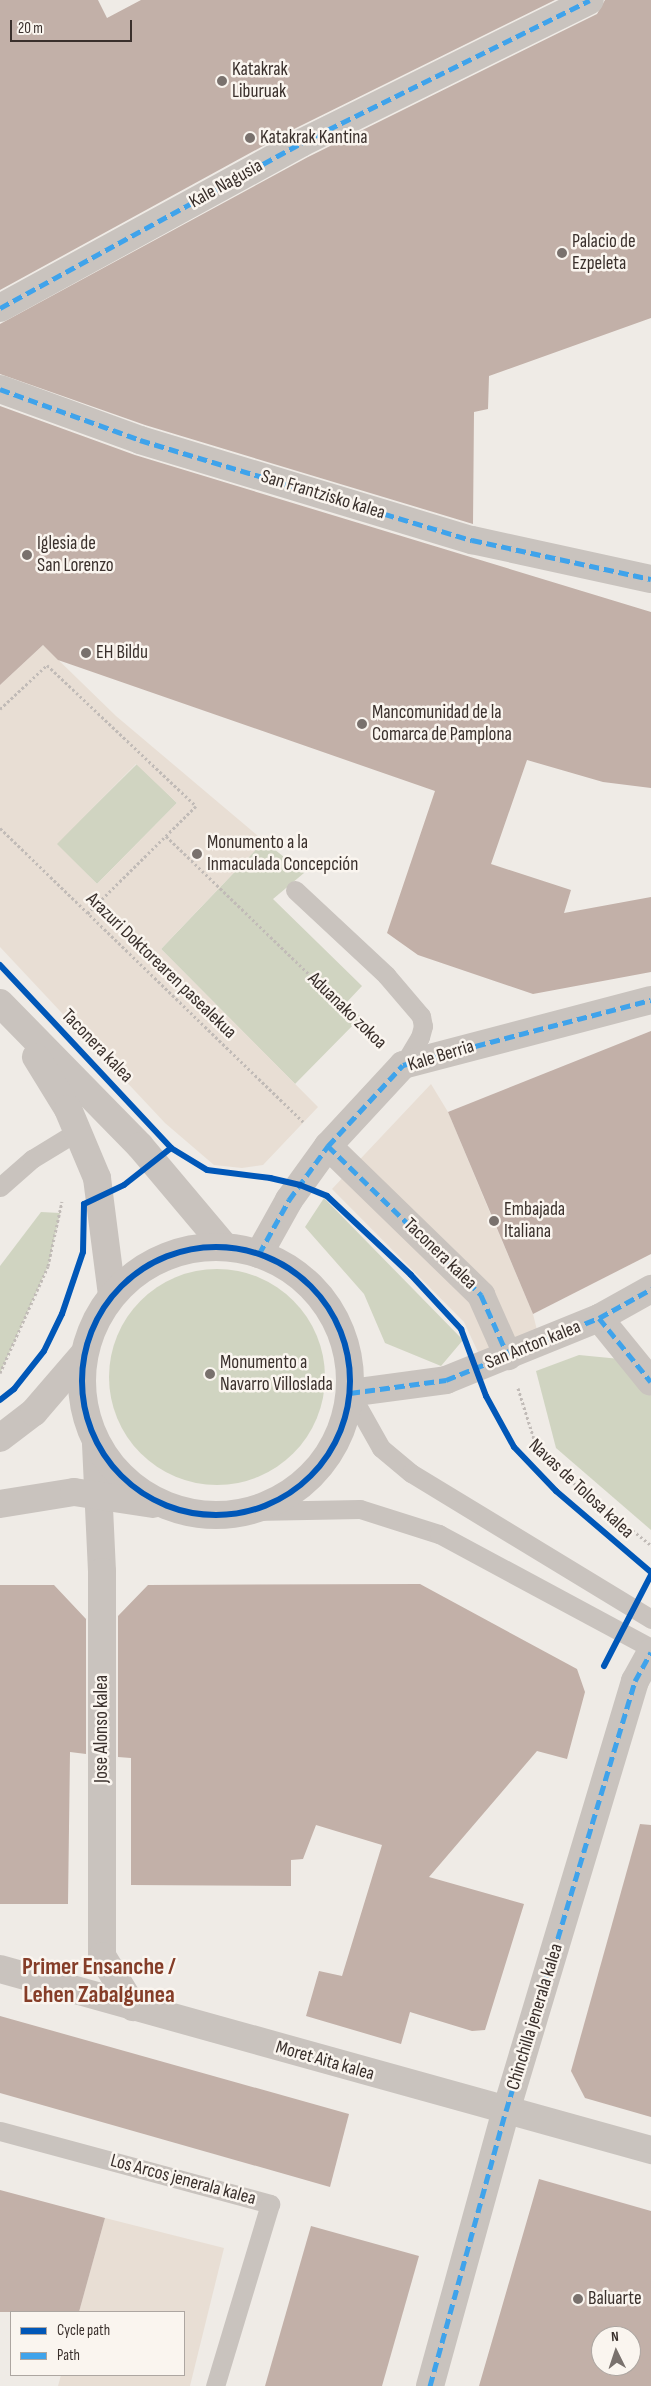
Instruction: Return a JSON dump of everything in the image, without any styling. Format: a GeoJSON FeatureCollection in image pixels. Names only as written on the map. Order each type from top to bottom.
{"type":"FeatureCollection","features":[{"type":"Feature","properties":{"kind":"street","name":"Kale Nagusia"},"geometry":{"type":"LineString","coordinates":[[0,308],[301,143],[590,0]]}},
{"type":"Feature","properties":{"kind":"street","name":"San Frantzisko kalea"},"geometry":{"type":"LineString","coordinates":[[0,389],[140,440],[472,540],[651,579]]}},
{"type":"Feature","properties":{"kind":"street","name":"Kale Berria"},"geometry":{"type":"LineString","coordinates":[[258,1254],[289,1200],[328,1146],[403,1065],[651,1000]]}},
{"type":"Feature","properties":{"kind":"street","name":"Taconera kalea"},"geometry":{"type":"LineString","coordinates":[[5,1008],[68,1109],[97,1178],[112,1295]]}},
{"type":"Feature","properties":{"kind":"street","name":"Taconera kalea"},"geometry":{"type":"LineString","coordinates":[[5,1008],[140,1146],[226,1247]]}},
{"type":"Feature","properties":{"kind":"street","name":"Taconera kalea"},"geometry":{"type":"LineString","coordinates":[[328,1146],[481,1295],[508,1356]]}},
{"type":"Feature","properties":{"kind":"street"},"geometry":{"type":"LineString","coordinates":[[0,1504],[74,1492],[162,1505],[210,1516],[253,1511],[290,1494],[320,1467],[341,1432],[350,1393],[350,1361],[342,1332],[328,1306],[309,1284],[286,1266],[258,1254],[226,1247],[183,1251],[144,1267],[112,1295],[94,1323],[83,1355],[82,1400],[96,1444],[124,1480],[162,1505]]}},
{"type":"Feature","properties":{"kind":"street","name":"San Anton kalea"},"geometry":{"type":"LineString","coordinates":[[350,1393],[446,1380],[599,1318],[651,1289]]}},
{"type":"Feature","properties":{"kind":"street"},"geometry":{"type":"LineString","coordinates":[[599,1318],[651,1382]]}},
{"type":"Feature","properties":{"kind":"street"},"geometry":{"type":"LineString","coordinates":[[0,1438],[34,1412],[83,1355]]}},
{"type":"Feature","properties":{"kind":"street","name":"Jose Alonso kalea"},"geometry":{"type":"LineString","coordinates":[[96,1444],[96,1495],[102,1572],[102,1956],[133,2007]]}},
{"type":"Feature","properties":{"kind":"street","name":"Chinchilla jenerala kalea"},"geometry":{"type":"LineString","coordinates":[[430,2386],[506,2111],[635,1681],[651,1652]]}},
{"type":"Feature","properties":{"kind":"street","name":"Moret Aita kalea"},"geometry":{"type":"LineString","coordinates":[[0,1969],[651,2150]]}},
{"type":"Feature","properties":{"kind":"lane","name":"Aduanako zokoa"},"geometry":{"type":"LineString","coordinates":[[295,890],[386,975],[421,1016],[424,1026],[420,1037],[403,1065]]}},
{"type":"Feature","properties":{"kind":"lane"},"geometry":{"type":"LineString","coordinates":[[0,1187],[32,1159],[78,1131]]}},
{"type":"Feature","properties":{"kind":"lane"},"geometry":{"type":"LineString","coordinates":[[350,1393],[381,1448],[411,1473],[651,1619]]}},
{"type":"Feature","properties":{"kind":"lane"},"geometry":{"type":"LineString","coordinates":[[253,1511],[360,1509],[440,1534],[651,1648]]}},
{"type":"Feature","properties":{"kind":"lane","name":"Los Arcos jenerala kalea"},"geometry":{"type":"LineString","coordinates":[[0,2131],[270,2204],[215,2386]]}},
{"type":"Feature","properties":{"kind":"path"},"geometry":{"type":"LineString","coordinates":[[0,709],[47,665],[196,806],[87,914]]}},
{"type":"Feature","properties":{"kind":"path"},"geometry":{"type":"LineString","coordinates":[[0,1374],[48,1266],[63,1196]]}},
{"type":"Feature","properties":{"kind":"path"},"geometry":{"type":"LineString","coordinates":[[508,1356],[539,1455],[651,1545]]}},
{"type":"Feature","properties":{"kind":"green space"},"geometry":{"type":"Polygon","coordinates":[[[137,764],[177,803],[97,884],[56,844],[137,764]]]}},
{"type":"Feature","properties":{"kind":"green space"},"geometry":{"type":"Polygon","coordinates":[[[264,841],[304,873],[273,899],[362,986],[346,1003],[361,1017],[295,1084],[161,949],[264,841]]]}},
{"type":"Feature","properties":{"kind":"green space"},"geometry":{"type":"Polygon","coordinates":[[[324,1198],[463,1340],[441,1366],[385,1343],[364,1294],[305,1227],[324,1198]]]}},
{"type":"Feature","properties":{"kind":"green space"},"geometry":{"type":"Polygon","coordinates":[[[41,1212],[60,1213],[48,1266],[0,1373],[0,1266],[41,1212]]]}},
{"type":"Feature","properties":{"kind":"green space"},"geometry":{"type":"Polygon","coordinates":[[[217,1269],[238,1271],[268,1282],[293,1301],[312,1326],[323,1356],[325,1377],[323,1398],[312,1428],[293,1453],[268,1472],[238,1483],[217,1485],[196,1483],[166,1472],[141,1453],[122,1428],[111,1398],[109,1377],[111,1356],[122,1326],[141,1301],[166,1282],[196,1271],[217,1269]]]}},
{"type":"Feature","properties":{"kind":"green space"},"geometry":{"type":"Polygon","coordinates":[[[579,1355],[620,1359],[651,1396],[651,1530],[556,1448],[536,1371],[579,1355]]]}},
{"type":"Feature","properties":{"kind":"shaded area"},"geometry":{"type":"Polygon","coordinates":[[[43,645],[116,716],[264,841],[161,949],[318,1107],[263,1165],[242,1168],[214,1165],[165,1123],[0,947],[0,685],[43,645]],[[136,764],[57,844],[97,884],[177,803],[136,764]]]}},
{"type":"Feature","properties":{"kind":"shaded area"},"geometry":{"type":"Polygon","coordinates":[[[431,1084],[448,1112],[533,1314],[540,1342],[484,1365],[464,1322],[332,1189],[431,1084]]]}},
{"type":"Feature","properties":{"kind":"shaded area"},"geometry":{"type":"Polygon","coordinates":[[[105,2218],[224,2248],[190,2386],[58,2386],[61,2376],[185,2376],[185,2311],[79,2311],[105,2218]]]}},
{"type":"Feature","properties":{"kind":"building"},"geometry":{"type":"Polygon","coordinates":[[[0,0],[98,0],[107,18],[141,0],[555,0],[294,129],[0,290],[0,0]]]}},
{"type":"Feature","properties":{"kind":"building"},"geometry":{"type":"Polygon","coordinates":[[[605,0],[651,0],[651,318],[489,376],[488,409],[474,412],[473,524],[145,425],[0,374],[0,324],[308,157],[597,14],[605,0]]]}},
{"type":"Feature","properties":{"kind":"building"},"geometry":{"type":"Polygon","coordinates":[[[0,406],[135,455],[651,612],[651,788],[603,782],[527,760],[491,864],[571,890],[564,913],[651,897],[651,972],[533,994],[418,955],[387,933],[435,791],[58,660],[43,645],[0,685],[0,406]]]}},
{"type":"Feature","properties":{"kind":"building"},"geometry":{"type":"Polygon","coordinates":[[[651,1031],[651,1254],[533,1314],[448,1112],[651,1031]]]}},
{"type":"Feature","properties":{"kind":"building"},"geometry":{"type":"Polygon","coordinates":[[[420,1584],[577,1669],[585,1692],[567,1759],[537,1751],[429,1877],[524,1904],[485,2030],[472,2031],[410,2012],[401,2044],[306,2016],[319,1971],[342,1976],[382,1845],[316,1825],[303,1859],[291,1860],[291,1886],[131,1885],[131,1758],[118,1757],[118,1616],[148,1585],[420,1584]]]}},
{"type":"Feature","properties":{"kind":"building"},"geometry":{"type":"Polygon","coordinates":[[[0,1585],[54,1585],[86,1619],[86,1754],[70,1752],[68,1904],[0,1904],[0,1585]]]}},
{"type":"Feature","properties":{"kind":"building"},"geometry":{"type":"Polygon","coordinates":[[[640,1824],[651,1825],[651,2117],[585,2098],[571,2071],[640,1824]]]}},
{"type":"Feature","properties":{"kind":"building"},"geometry":{"type":"Polygon","coordinates":[[[0,2016],[349,2114],[330,2187],[0,2093],[0,2016]]]}},
{"type":"Feature","properties":{"kind":"building","name":"Baluarte"},"geometry":{"type":"Polygon","coordinates":[[[539,2179],[651,2211],[651,2386],[479,2386],[539,2179]]]}},
{"type":"Feature","properties":{"kind":"building"},"geometry":{"type":"Polygon","coordinates":[[[0,2190],[105,2218],[79,2311],[0,2312],[0,2190]]]}},
{"type":"Feature","properties":{"kind":"building"},"geometry":{"type":"Polygon","coordinates":[[[311,2226],[419,2256],[382,2386],[265,2386],[311,2226]]]}},
{"type":"Feature","properties":{"kind":"marked path"},"geometry":{"type":"LineString","coordinates":[[0,308],[301,143],[590,0]]}},
{"type":"Feature","properties":{"kind":"marked path"},"geometry":{"type":"LineString","coordinates":[[0,389],[140,440],[472,540],[651,579]]}},
{"type":"Feature","properties":{"kind":"marked path"},"geometry":{"type":"LineString","coordinates":[[259,1254],[289,1200],[328,1146],[403,1065],[651,1000]]}},
{"type":"Feature","properties":{"kind":"marked path"},"geometry":{"type":"LineString","coordinates":[[328,1146],[481,1295],[508,1356]]}},
{"type":"Feature","properties":{"kind":"marked path"},"geometry":{"type":"LineString","coordinates":[[350,1393],[446,1380],[599,1318],[651,1289]]}},
{"type":"Feature","properties":{"kind":"marked path"},"geometry":{"type":"LineString","coordinates":[[599,1318],[651,1382]]}},
{"type":"Feature","properties":{"kind":"marked path"},"geometry":{"type":"LineString","coordinates":[[430,2386],[506,2111],[635,1681],[651,1652]]}},
{"type":"Feature","properties":{"kind":"cycle path","name":"Navas de Tolosa kalea"},"geometry":{"type":"LineString","coordinates":[[0,965],[171,1148],[207,1170],[270,1178],[300,1185],[327,1196],[411,1275],[461,1329],[486,1396],[514,1447],[556,1491],[651,1572]]}},
{"type":"Feature","properties":{"kind":"cycle path"},"geometry":{"type":"LineString","coordinates":[[0,1400],[14,1389],[44,1351],[62,1314],[83,1252],[84,1204],[124,1185],[171,1148]]}},
{"type":"Feature","properties":{"kind":"cycle path"},"geometry":{"type":"LineString","coordinates":[[216,1247],[242,1250],[267,1257],[301,1277],[311,1286],[320,1296],[340,1330],[347,1355],[350,1381],[347,1407],[340,1432],[320,1466],[311,1476],[301,1485],[267,1505],[242,1512],[216,1515],[190,1512],[165,1505],[131,1485],[121,1476],[112,1466],[92,1432],[85,1407],[82,1381],[85,1355],[92,1330],[112,1296],[121,1286],[131,1277],[165,1257],[190,1250],[216,1247]]}},
{"type":"Feature","properties":{"kind":"cycle path"},"geometry":{"type":"LineString","coordinates":[[604,1666],[651,1575]]}},
{"type":"Feature","properties":{"kind":"place","name":"Katakrak Liburuak"},"geometry":{"type":"Point","coordinates":[222,81]}},
{"type":"Feature","properties":{"kind":"place","name":"Katakrak Kantina"},"geometry":{"type":"Point","coordinates":[250,138]}},
{"type":"Feature","properties":{"kind":"place","name":"Palacio de Ezpeleta"},"geometry":{"type":"Point","coordinates":[562,253]}},
{"type":"Feature","properties":{"kind":"place","name":"Iglesia de San Lorenzo"},"geometry":{"type":"Point","coordinates":[27,555]}},
{"type":"Feature","properties":{"kind":"place","name":"EH Bildu"},"geometry":{"type":"Point","coordinates":[86,653]}},
{"type":"Feature","properties":{"kind":"place","name":"Mancomunidad de la Comarca de Pamplona"},"geometry":{"type":"Point","coordinates":[362,724]}},
{"type":"Feature","properties":{"kind":"place","name":"Monumento a la Inmaculada Concepción"},"geometry":{"type":"Point","coordinates":[197,854]}},
{"type":"Feature","properties":{"kind":"place","name":"Embajada Italiana"},"geometry":{"type":"Point","coordinates":[494,1221]}},
{"type":"Feature","properties":{"kind":"place","name":"Monumento a Navarro Villoslada"},"geometry":{"type":"Point","coordinates":[210,1374]}},
{"type":"Feature","properties":{"kind":"place","name":"Baluarte"},"geometry":{"type":"Point","coordinates":[578,2299]}},
{"type":"Feature","properties":{"kind":"district","name":"Primer Ensanche / Lehen Zabalgunea"},"geometry":{"type":"Point","coordinates":[99,1981]}}]}
